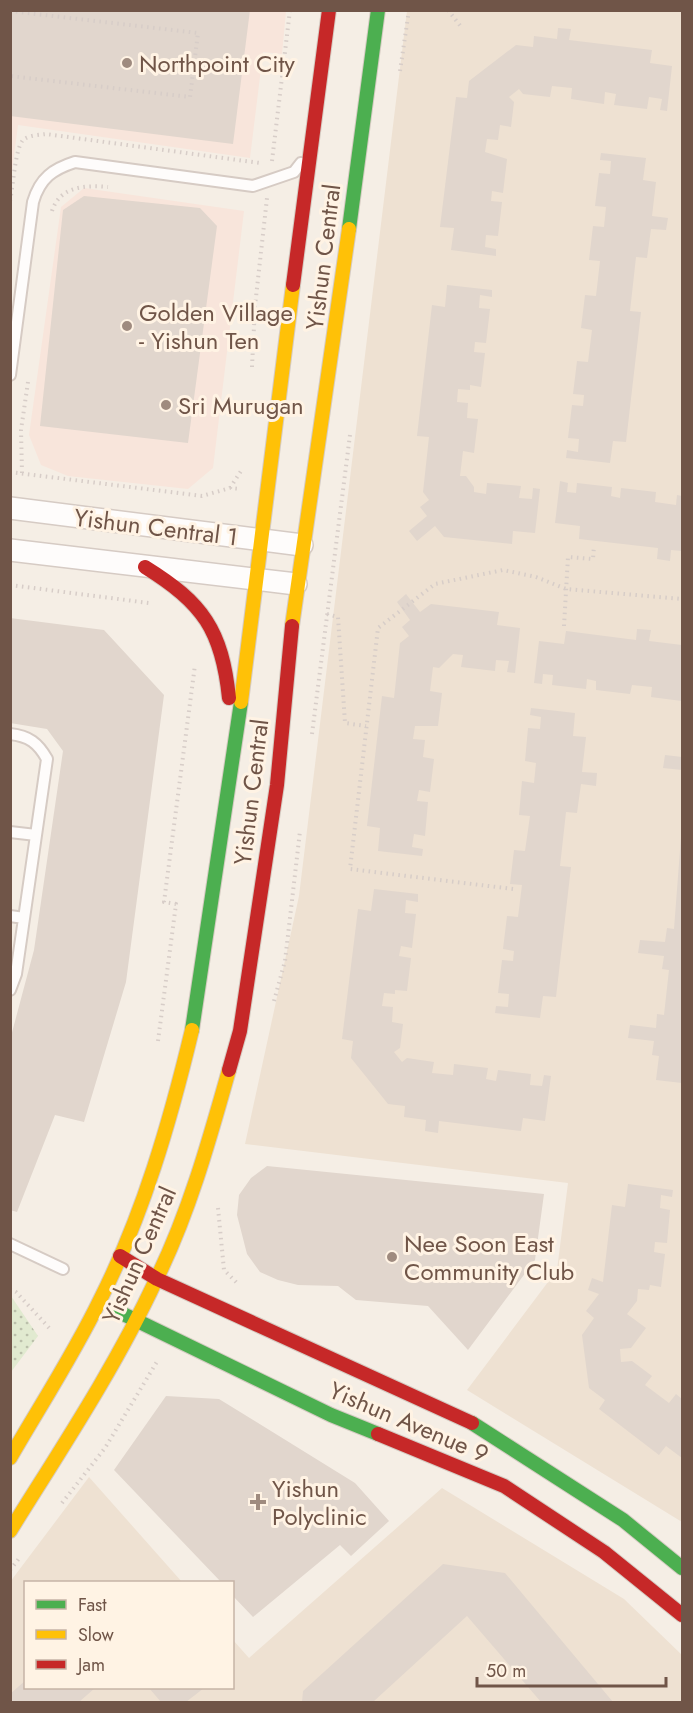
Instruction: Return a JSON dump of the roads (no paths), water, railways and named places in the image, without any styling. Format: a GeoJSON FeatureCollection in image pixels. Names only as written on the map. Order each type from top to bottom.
{"type":"FeatureCollection","features":[{"type":"Feature","properties":{"kind":"main road","name":"Yishun Central"},"geometry":{"type":"LineString","coordinates":[[10,1458],[100,1301],[120,1256],[169,1125],[197,1007],[232,772],[308,154],[329,10]]}},
{"type":"Feature","properties":{"kind":"main road","name":"Yishun Central"},"geometry":{"type":"LineString","coordinates":[[10,1531],[112,1366],[157,1279],[197,1182],[240,1031],[277,785],[296,584],[333,354],[378,10]]}},
{"type":"Feature","properties":{"kind":"main road"},"geometry":{"type":"LineString","coordinates":[[145,567],[180,588],[191,598],[219,638],[227,668],[232,772]]}},
{"type":"Feature","properties":{"kind":"main road","name":"Yishun Avenue 9"},"geometry":{"type":"LineString","coordinates":[[120,1256],[157,1279],[471,1423],[623,1520],[682,1568]]}},
{"type":"Feature","properties":{"kind":"main road","name":"Yishun Avenue 9"},"geometry":{"type":"LineString","coordinates":[[100,1301],[331,1415],[504,1486],[604,1552],[682,1615]]}},
{"type":"Feature","properties":{"kind":"street","name":"Yishun Central 1"},"geometry":{"type":"LineString","coordinates":[[10,508],[302,545]]}},
{"type":"Feature","properties":{"kind":"street","name":"Yishun Central 1"},"geometry":{"type":"LineString","coordinates":[[14,549],[296,584]]}},
{"type":"Feature","properties":{"kind":"lane"},"geometry":{"type":"LineString","coordinates":[[10,375],[33,201],[45,177],[60,167],[75,162],[253,186],[294,172],[308,154]]}},
{"type":"Feature","properties":{"kind":"lane"},"geometry":{"type":"LineString","coordinates":[[10,734],[21,735],[38,744],[47,759],[16,974],[10,990]]}},
{"type":"Feature","properties":{"kind":"lane"},"geometry":{"type":"LineString","coordinates":[[10,832],[36,835]]}},
{"type":"Feature","properties":{"kind":"lane"},"geometry":{"type":"LineString","coordinates":[[10,916],[24,918]]}},
{"type":"Feature","properties":{"kind":"lane"},"geometry":{"type":"LineString","coordinates":[[10,1244],[63,1269]]}},
{"type":"Feature","properties":{"kind":"place","name":"Northpoint City"},"geometry":{"type":"Point","coordinates":[127,63]}},
{"type":"Feature","properties":{"kind":"place","name":"Golden Village - Yishun Ten"},"geometry":{"type":"Point","coordinates":[127,326]}},
{"type":"Feature","properties":{"kind":"place","name":"Sri Murugan"},"geometry":{"type":"Point","coordinates":[166,405]}},
{"type":"Feature","properties":{"kind":"place","name":"Nee Soon East Community Club"},"geometry":{"type":"Point","coordinates":[392,1257]}},
{"type":"Feature","properties":{"kind":"place","name":"Yishun Polyclinic"},"geometry":{"type":"Point","coordinates":[258,1502]}}]}
